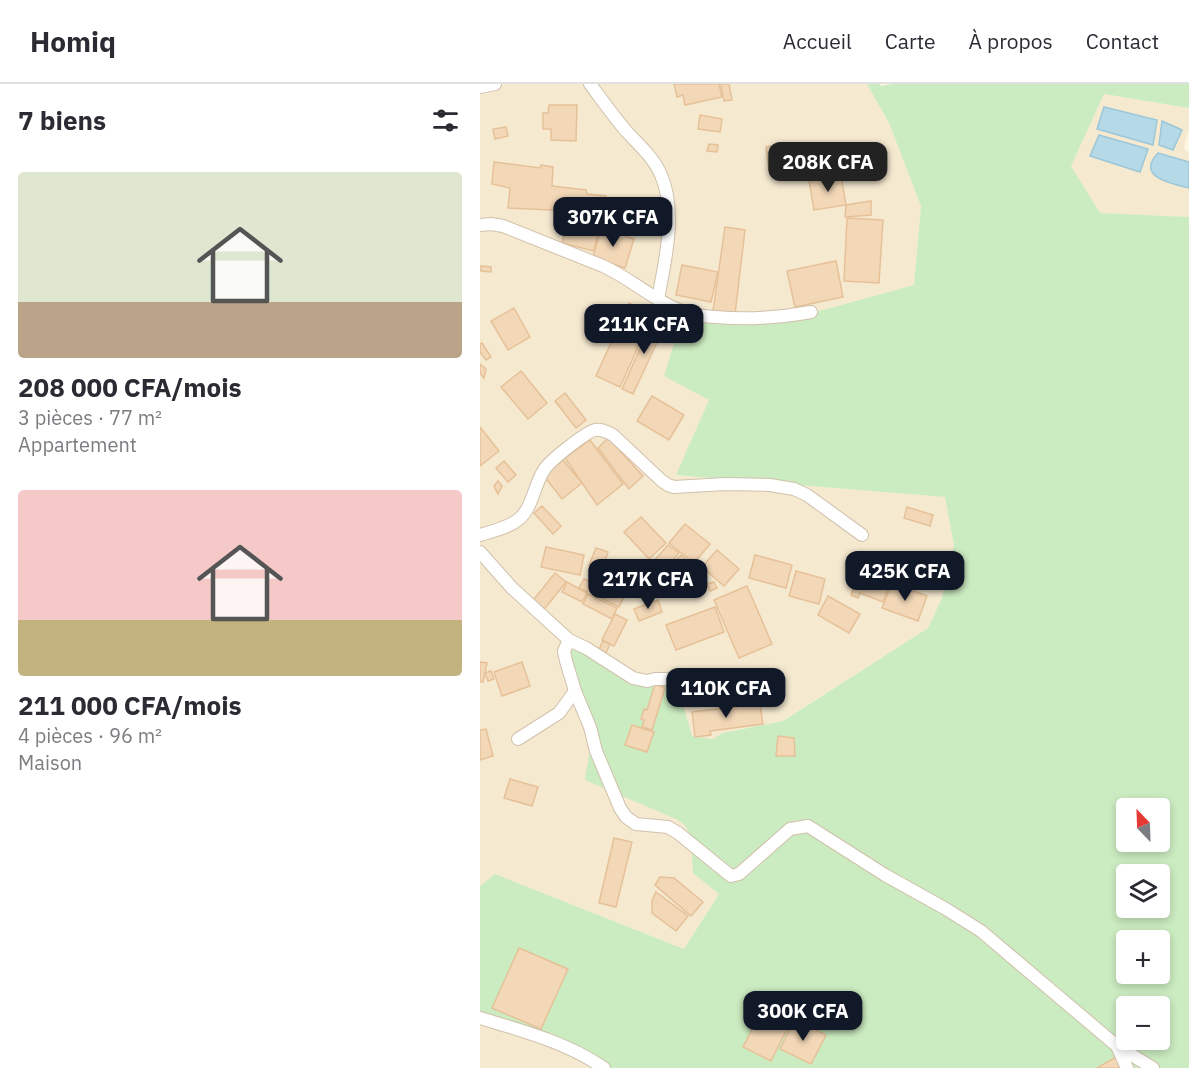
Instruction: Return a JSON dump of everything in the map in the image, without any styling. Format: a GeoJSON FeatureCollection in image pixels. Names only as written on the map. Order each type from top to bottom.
{"type":"FeatureCollection","features":[{"type":"Feature","properties":{"kind":"street"},"geometry":{"type":"LineString","coordinates":[[480,87],[495,84]]}},
{"type":"Feature","properties":{"kind":"street"},"geometry":{"type":"LineString","coordinates":[[590,84],[651,159],[661,175],[667,195],[669,236],[658,299]]}},
{"type":"Feature","properties":{"kind":"street"},"geometry":{"type":"LineString","coordinates":[[480,225],[503,226],[603,266],[687,314],[739,320],[774,318],[812,312]]}},
{"type":"Feature","properties":{"kind":"street"},"geometry":{"type":"LineString","coordinates":[[480,535],[509,526],[520,518],[543,470],[550,462],[595,430],[604,430],[613,435],[668,485],[674,487],[725,484],[770,485],[794,489],[807,495],[862,535]]}},
{"type":"Feature","properties":{"kind":"street"},"geometry":{"type":"LineString","coordinates":[[480,552],[512,588],[569,640],[586,648],[633,678],[647,681],[667,679],[679,682]]}},
{"type":"Feature","properties":{"kind":"street"},"geometry":{"type":"LineString","coordinates":[[569,640],[564,651],[575,691],[587,719],[596,751],[620,807],[631,821],[636,824],[668,827],[731,876],[739,874],[790,829],[808,826],[885,875],[981,930],[1116,1044]]}},
{"type":"Feature","properties":{"kind":"street"},"geometry":{"type":"LineString","coordinates":[[518,739],[559,713],[575,691]]}},
{"type":"Feature","properties":{"kind":"street"},"geometry":{"type":"LineString","coordinates":[[480,1018],[553,1041],[588,1057],[604,1068]]}},
{"type":"Feature","properties":{"kind":"street"},"geometry":{"type":"LineString","coordinates":[[1120,1050],[1127,1068]]}},
{"type":"Feature","properties":{"kind":"street"},"geometry":{"type":"LineString","coordinates":[[1124,1050],[1153,1068]]}},
{"type":"Feature","properties":{"kind":"shaded area"},"geometry":{"type":"Polygon","coordinates":[[[480,84],[867,84],[889,123],[921,206],[914,285],[790,319],[715,323],[686,305],[709,400],[677,475],[945,497],[954,545],[942,598],[928,628],[782,721],[723,733],[713,739],[692,736],[685,714],[676,819],[685,825],[719,894],[684,949],[495,874],[480,886],[480,84]]]}},
{"type":"Feature","properties":{"kind":"shaded area"},"geometry":{"type":"Polygon","coordinates":[[[1104,94],[1189,108],[1189,129],[1184,147],[1189,154],[1189,162],[1158,153],[1158,179],[1189,188],[1189,217],[1099,213],[1071,166],[1104,94]],[[1104,108],[1097,129],[1156,120],[1104,108]]]}},
{"type":"Feature","properties":{"kind":"shaded area"},"geometry":{"type":"Polygon","coordinates":[[[480,1018],[604,1068],[480,1068],[480,1018]]]}},
{"type":"Feature","properties":{"kind":"green space"},"geometry":{"type":"Polygon","coordinates":[[[867,84],[880,84],[881,86],[892,84],[1189,84],[1189,108],[1104,94],[1071,166],[1100,213],[1189,217],[1189,1068],[604,1068],[480,1018],[480,886],[495,874],[684,949],[719,894],[693,873],[691,838],[685,825],[585,780],[590,749],[570,676],[569,640],[633,678],[677,684],[692,736],[713,739],[723,733],[783,721],[928,628],[942,598],[954,545],[945,497],[676,475],[709,400],[664,376],[686,305],[715,323],[790,319],[914,285],[921,206],[889,123],[867,84]]]}},
{"type":"Feature","properties":{"kind":"water"},"geometry":{"type":"Polygon","coordinates":[[[1104,107],[1157,120],[1153,145],[1097,129],[1104,107]]]}},
{"type":"Feature","properties":{"kind":"water"},"geometry":{"type":"Polygon","coordinates":[[[1162,121],[1182,130],[1173,150],[1159,145],[1162,121]]]}},
{"type":"Feature","properties":{"kind":"water"},"geometry":{"type":"Polygon","coordinates":[[[1099,135],[1148,149],[1140,172],[1090,156],[1099,135]]]}},
{"type":"Feature","properties":{"kind":"water"},"geometry":{"type":"Polygon","coordinates":[[[1158,153],[1189,162],[1189,188],[1158,178],[1153,174],[1152,161],[1158,153]]]}},
{"type":"Feature","properties":{"kind":"building"},"geometry":{"type":"Polygon","coordinates":[[[674,84],[719,84],[722,97],[685,105],[683,95],[677,97],[674,84]]]}},
{"type":"Feature","properties":{"kind":"building"},"geometry":{"type":"Polygon","coordinates":[[[721,84],[729,84],[732,100],[724,101],[721,84]]]}},
{"type":"Feature","properties":{"kind":"building"},"geometry":{"type":"Polygon","coordinates":[[[549,105],[577,105],[576,141],[551,140],[551,129],[543,129],[543,113],[548,113],[549,105]]]}},
{"type":"Feature","properties":{"kind":"building"},"geometry":{"type":"Polygon","coordinates":[[[700,115],[722,119],[720,132],[698,129],[700,115]]]}},
{"type":"Feature","properties":{"kind":"building"},"geometry":{"type":"Polygon","coordinates":[[[506,127],[508,136],[495,139],[493,129],[506,127]]]}},
{"type":"Feature","properties":{"kind":"building"},"geometry":{"type":"Polygon","coordinates":[[[709,144],[718,145],[717,152],[707,151],[709,144]]]}},
{"type":"Feature","properties":{"kind":"building"},"geometry":{"type":"Polygon","coordinates":[[[779,145],[783,168],[769,170],[766,147],[779,145]]]}},
{"type":"Feature","properties":{"kind":"building"},"geometry":{"type":"Polygon","coordinates":[[[494,162],[540,168],[541,165],[553,167],[552,186],[586,190],[587,194],[606,196],[594,251],[562,243],[568,221],[573,222],[578,202],[575,201],[573,211],[508,208],[510,188],[492,184],[494,162]]]}},
{"type":"Feature","properties":{"kind":"building"},"geometry":{"type":"Polygon","coordinates":[[[841,175],[846,205],[814,210],[809,180],[841,175]]]}},
{"type":"Feature","properties":{"kind":"building"},"geometry":{"type":"Polygon","coordinates":[[[871,201],[871,215],[845,217],[846,205],[871,201]]]}},
{"type":"Feature","properties":{"kind":"building"},"geometry":{"type":"Polygon","coordinates":[[[847,218],[883,220],[879,283],[844,281],[847,218]]]}},
{"type":"Feature","properties":{"kind":"building"},"geometry":{"type":"Polygon","coordinates":[[[725,227],[745,230],[735,314],[713,311],[725,227]]]}},
{"type":"Feature","properties":{"kind":"building"},"geometry":{"type":"Polygon","coordinates":[[[601,228],[634,239],[625,268],[593,257],[601,228]]]}},
{"type":"Feature","properties":{"kind":"building"},"geometry":{"type":"Polygon","coordinates":[[[836,261],[843,297],[795,307],[787,271],[836,261]]]}},
{"type":"Feature","properties":{"kind":"building"},"geometry":{"type":"Polygon","coordinates":[[[682,265],[718,272],[711,302],[676,295],[682,265]]]}},
{"type":"Feature","properties":{"kind":"building"},"geometry":{"type":"Polygon","coordinates":[[[481,266],[491,267],[491,272],[481,271],[481,266]]]}},
{"type":"Feature","properties":{"kind":"building"},"geometry":{"type":"Polygon","coordinates":[[[629,303],[653,314],[620,387],[596,376],[629,303]]]}},
{"type":"Feature","properties":{"kind":"building"},"geometry":{"type":"Polygon","coordinates":[[[514,308],[530,337],[508,350],[491,321],[514,308]]]}},
{"type":"Feature","properties":{"kind":"building"},"geometry":{"type":"Polygon","coordinates":[[[655,316],[667,321],[633,394],[622,389],[655,316]]]}},
{"type":"Feature","properties":{"kind":"building"},"geometry":{"type":"Polygon","coordinates":[[[482,343],[491,357],[486,360],[480,352],[482,343]]]}},
{"type":"Feature","properties":{"kind":"building"},"geometry":{"type":"Polygon","coordinates":[[[480,364],[486,369],[484,378],[480,373],[480,364]]]}},
{"type":"Feature","properties":{"kind":"building"},"geometry":{"type":"Polygon","coordinates":[[[521,371],[547,403],[528,419],[501,387],[521,371]]]}},
{"type":"Feature","properties":{"kind":"building"},"geometry":{"type":"Polygon","coordinates":[[[565,393],[586,420],[576,428],[555,401],[565,393]]]}},
{"type":"Feature","properties":{"kind":"building"},"geometry":{"type":"Polygon","coordinates":[[[652,396],[684,415],[669,440],[637,421],[652,396]]]}},
{"type":"Feature","properties":{"kind":"building"},"geometry":{"type":"Polygon","coordinates":[[[480,427],[499,451],[480,466],[480,427]]]}},
{"type":"Feature","properties":{"kind":"building"},"geometry":{"type":"Polygon","coordinates":[[[608,438],[643,476],[629,489],[598,448],[608,438]]]}},
{"type":"Feature","properties":{"kind":"building"},"geometry":{"type":"Polygon","coordinates":[[[590,440],[623,484],[597,505],[565,458],[590,440]]]}},
{"type":"Feature","properties":{"kind":"building"},"geometry":{"type":"Polygon","coordinates":[[[563,460],[582,483],[562,499],[544,476],[563,460]]]}},
{"type":"Feature","properties":{"kind":"building"},"geometry":{"type":"Polygon","coordinates":[[[504,461],[516,475],[508,482],[496,468],[504,461]]]}},
{"type":"Feature","properties":{"kind":"building"},"geometry":{"type":"Polygon","coordinates":[[[498,481],[502,486],[498,494],[494,486],[498,481]]]}},
{"type":"Feature","properties":{"kind":"building"},"geometry":{"type":"Polygon","coordinates":[[[542,506],[561,526],[553,534],[534,513],[542,506]]]}},
{"type":"Feature","properties":{"kind":"building"},"geometry":{"type":"Polygon","coordinates":[[[907,507],[933,515],[930,526],[904,518],[907,507]]]}},
{"type":"Feature","properties":{"kind":"building"},"geometry":{"type":"Polygon","coordinates":[[[641,517],[666,543],[649,559],[624,532],[641,517]]]}},
{"type":"Feature","properties":{"kind":"building"},"geometry":{"type":"Polygon","coordinates":[[[685,524],[710,544],[694,563],[669,543],[685,524]]]}},
{"type":"Feature","properties":{"kind":"building"},"geometry":{"type":"Polygon","coordinates":[[[668,545],[679,553],[663,572],[652,563],[668,545]]]}},
{"type":"Feature","properties":{"kind":"building"},"geometry":{"type":"Polygon","coordinates":[[[546,547],[584,555],[580,575],[541,567],[546,547]]]}},
{"type":"Feature","properties":{"kind":"building"},"geometry":{"type":"Polygon","coordinates":[[[596,548],[608,552],[602,569],[589,565],[596,548]]]}},
{"type":"Feature","properties":{"kind":"building"},"geometry":{"type":"Polygon","coordinates":[[[717,550],[739,569],[724,586],[702,567],[717,550]]]}},
{"type":"Feature","properties":{"kind":"building"},"geometry":{"type":"Polygon","coordinates":[[[681,555],[693,566],[677,584],[665,573],[681,555]]]}},
{"type":"Feature","properties":{"kind":"building"},"geometry":{"type":"Polygon","coordinates":[[[755,555],[792,565],[786,588],[749,578],[755,555]]]}},
{"type":"Feature","properties":{"kind":"building"},"geometry":{"type":"Polygon","coordinates":[[[862,566],[892,578],[883,602],[860,593],[858,598],[851,595],[862,566]]]}},
{"type":"Feature","properties":{"kind":"building"},"geometry":{"type":"Polygon","coordinates":[[[603,568],[631,583],[619,607],[590,592],[603,568]]]}},
{"type":"Feature","properties":{"kind":"building"},"geometry":{"type":"Polygon","coordinates":[[[796,571],[825,579],[819,604],[789,596],[796,571]]]}},
{"type":"Feature","properties":{"kind":"building"},"geometry":{"type":"Polygon","coordinates":[[[555,573],[566,582],[542,612],[531,603],[555,573]]]}},
{"type":"Feature","properties":{"kind":"building"},"geometry":{"type":"Polygon","coordinates":[[[584,579],[592,582],[587,592],[579,588],[584,579]]]}},
{"type":"Feature","properties":{"kind":"building"},"geometry":{"type":"Polygon","coordinates":[[[567,582],[587,593],[582,602],[562,592],[567,582]]]}},
{"type":"Feature","properties":{"kind":"building"},"geometry":{"type":"Polygon","coordinates":[[[714,582],[717,588],[710,591],[707,584],[714,582]]]}},
{"type":"Feature","properties":{"kind":"building"},"geometry":{"type":"Polygon","coordinates":[[[892,583],[927,596],[918,621],[882,608],[892,583]]]}},
{"type":"Feature","properties":{"kind":"building"},"geometry":{"type":"Polygon","coordinates":[[[747,586],[772,644],[739,658],[714,600],[747,586]]]}},
{"type":"Feature","properties":{"kind":"building"},"geometry":{"type":"Polygon","coordinates":[[[588,594],[617,608],[612,619],[583,604],[588,594]]]}},
{"type":"Feature","properties":{"kind":"building"},"geometry":{"type":"Polygon","coordinates":[[[828,596],[860,614],[849,633],[818,615],[828,596]]]}},
{"type":"Feature","properties":{"kind":"building"},"geometry":{"type":"Polygon","coordinates":[[[658,600],[662,612],[639,621],[634,609],[658,600]]]}},
{"type":"Feature","properties":{"kind":"building"},"geometry":{"type":"Polygon","coordinates":[[[715,607],[724,632],[676,650],[666,625],[715,607]]]}},
{"type":"Feature","properties":{"kind":"building"},"geometry":{"type":"Polygon","coordinates":[[[615,614],[627,620],[614,646],[602,640],[615,614]]]}},
{"type":"Feature","properties":{"kind":"building"},"geometry":{"type":"Polygon","coordinates":[[[603,641],[610,644],[606,653],[599,649],[603,641]]]}},
{"type":"Feature","properties":{"kind":"building"},"geometry":{"type":"Polygon","coordinates":[[[480,662],[487,663],[483,682],[480,682],[480,662]]]}},
{"type":"Feature","properties":{"kind":"building"},"geometry":{"type":"Polygon","coordinates":[[[522,662],[530,686],[502,696],[494,672],[522,662]]]}},
{"type":"Feature","properties":{"kind":"building"},"geometry":{"type":"Polygon","coordinates":[[[491,671],[494,679],[488,681],[485,673],[491,671]]]}},
{"type":"Feature","properties":{"kind":"building"},"geometry":{"type":"Polygon","coordinates":[[[655,684],[665,688],[652,730],[642,727],[644,720],[641,719],[644,709],[647,710],[655,684]]]}},
{"type":"Feature","properties":{"kind":"building"},"geometry":{"type":"Polygon","coordinates":[[[760,704],[763,724],[710,731],[711,735],[695,737],[692,712],[760,704]]]}},
{"type":"Feature","properties":{"kind":"building"},"geometry":{"type":"Polygon","coordinates":[[[632,725],[654,732],[647,752],[625,745],[632,725]]]}},
{"type":"Feature","properties":{"kind":"building"},"geometry":{"type":"Polygon","coordinates":[[[486,729],[493,756],[480,760],[480,730],[486,729]]]}},
{"type":"Feature","properties":{"kind":"building"},"geometry":{"type":"Polygon","coordinates":[[[778,736],[794,738],[795,756],[776,756],[778,736]]]}},
{"type":"Feature","properties":{"kind":"building"},"geometry":{"type":"Polygon","coordinates":[[[510,779],[538,787],[532,806],[504,798],[510,779]]]}},
{"type":"Feature","properties":{"kind":"building"},"geometry":{"type":"Polygon","coordinates":[[[614,838],[632,842],[616,907],[599,903],[614,838]]]}},
{"type":"Feature","properties":{"kind":"building"},"geometry":{"type":"Polygon","coordinates":[[[660,877],[674,878],[703,902],[691,916],[655,885],[660,877]]]}},
{"type":"Feature","properties":{"kind":"building"},"geometry":{"type":"Polygon","coordinates":[[[656,892],[688,916],[676,931],[652,913],[652,901],[656,892]]]}},
{"type":"Feature","properties":{"kind":"building"},"geometry":{"type":"Polygon","coordinates":[[[519,948],[568,969],[541,1029],[492,1008],[519,948]]]}},
{"type":"Feature","properties":{"kind":"building"},"geometry":{"type":"Polygon","coordinates":[[[763,1008],[791,1021],[771,1061],[743,1047],[763,1008]]]}},
{"type":"Feature","properties":{"kind":"building"},"geometry":{"type":"Polygon","coordinates":[[[795,1019],[826,1035],[811,1064],[780,1049],[795,1019]]]}},
{"type":"Feature","properties":{"kind":"building"},"geometry":{"type":"Polygon","coordinates":[[[1116,1057],[1123,1068],[1097,1068],[1116,1057]]]}}]}
